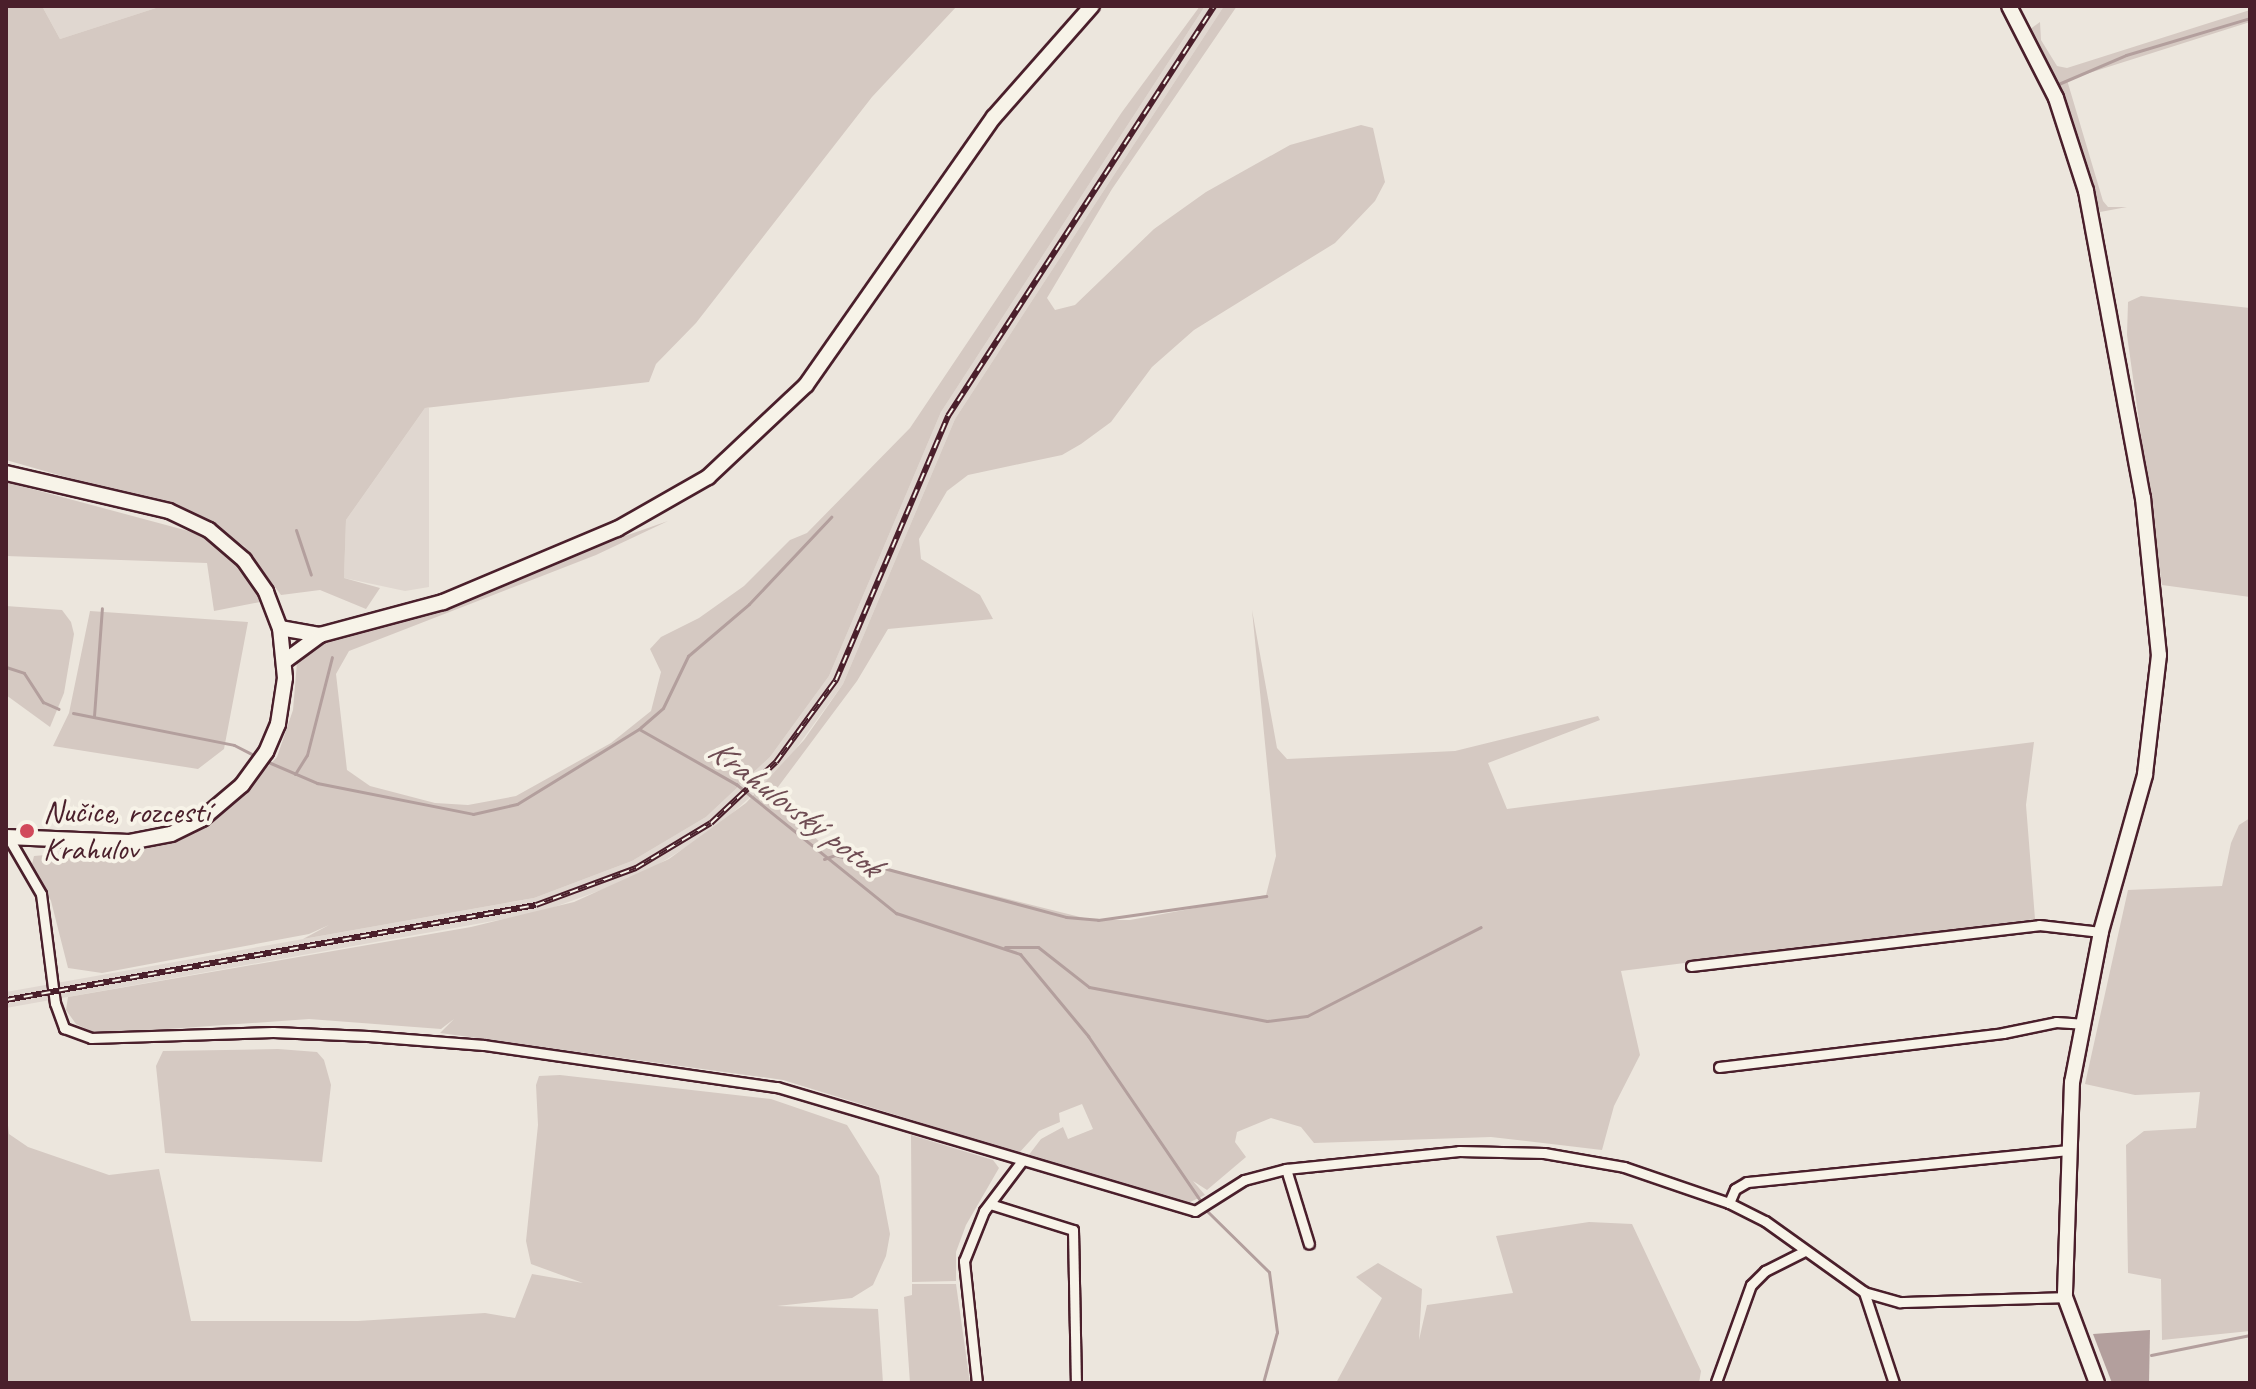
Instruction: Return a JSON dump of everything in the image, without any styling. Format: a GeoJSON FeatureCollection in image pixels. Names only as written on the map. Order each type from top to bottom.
{"type":"FeatureCollection","features":[{"type":"Feature","properties":{"kind":"street"},"geometry":{"type":"LineString","coordinates":[[285,661],[320,635],[443,602],[617,529],[708,477],[806,385],[994,117],[1092,6]]}},
{"type":"Feature","properties":{"kind":"street"},"geometry":{"type":"LineString","coordinates":[[2009,6],[2056,98],[2086,191],[2152,562],[2159,655],[2145,775],[2101,932],[2082,1024],[2066,1150],[2065,1297],[2097,1383]]}},
{"type":"Feature","properties":{"kind":"street"},"geometry":{"type":"LineString","coordinates":[[6,473],[189,519],[244,560],[266,592],[280,628],[285,661],[281,709],[266,752],[256,769],[218,807],[171,834],[129,842],[7,837]]}},
{"type":"Feature","properties":{"kind":"street"},"geometry":{"type":"LineString","coordinates":[[280,628],[320,635]]}},
{"type":"Feature","properties":{"kind":"street"},"geometry":{"type":"LineString","coordinates":[[7,837],[41,894],[55,1003],[64,1028],[91,1038],[304,1032],[484,1045],[777,1087],[1021,1162],[1195,1211],[1244,1180],[1286,1169],[1500,1149],[1624,1167],[1729,1203],[1864,1292],[1900,1302],[2065,1297]]}},
{"type":"Feature","properties":{"kind":"street"},"geometry":{"type":"LineString","coordinates":[[1691,966],[2039,925],[2101,932]]}},
{"type":"Feature","properties":{"kind":"street"},"geometry":{"type":"LineString","coordinates":[[1719,1067],[2003,1033],[2056,1022],[2082,1024]]}},
{"type":"Feature","properties":{"kind":"street"},"geometry":{"type":"LineString","coordinates":[[1729,1203],[1735,1189],[1747,1182],[2066,1150]]}},
{"type":"Feature","properties":{"kind":"street"},"geometry":{"type":"LineString","coordinates":[[977,1383],[964,1261],[990,1204],[1021,1162]]}},
{"type":"Feature","properties":{"kind":"street"},"geometry":{"type":"LineString","coordinates":[[1286,1169],[1309,1244]]}},
{"type":"Feature","properties":{"kind":"street"},"geometry":{"type":"LineString","coordinates":[[990,1204],[1073,1230],[1076,1383]]}},
{"type":"Feature","properties":{"kind":"street"},"geometry":{"type":"LineString","coordinates":[[1716,1382],[1751,1285],[1765,1271],[1805,1251]]}},
{"type":"Feature","properties":{"kind":"street"},"geometry":{"type":"LineString","coordinates":[[1864,1292],[1894,1383]]}},
{"type":"Feature","properties":{"kind":"shaded area"},"geometry":{"type":"Polygon","coordinates":[[[6,6],[42,6],[60,39],[162,6],[957,6],[872,97],[696,323],[656,364],[649,382],[425,408],[346,520],[344,578],[380,588],[366,609],[320,590],[281,595],[244,546],[185,511],[6,460],[6,6]]]}},
{"type":"Feature","properties":{"kind":"shaded area"},"geometry":{"type":"Polygon","coordinates":[[[42,6],[162,6],[60,39],[42,6]]]}},
{"type":"Feature","properties":{"kind":"shaded area"},"geometry":{"type":"Polygon","coordinates":[[[1200,6],[1205,6],[941,412],[829,676],[770,757],[706,817],[632,861],[534,898],[303,939],[329,925],[309,934],[102,973],[68,968],[51,901],[32,864],[34,856],[151,846],[183,837],[226,811],[277,757],[293,710],[298,650],[668,521],[596,555],[349,651],[336,674],[347,770],[370,786],[435,803],[468,805],[516,796],[611,743],[651,711],[661,672],[650,649],[661,637],[699,618],[744,586],[790,540],[807,533],[910,428],[1122,112],[1200,6]]]}},
{"type":"Feature","properties":{"kind":"shaded area"},"geometry":{"type":"Polygon","coordinates":[[[1205,6],[1224,6],[955,419],[843,684],[782,768],[715,829],[640,876],[538,913],[6,1008],[6,992],[534,898],[632,861],[706,817],[770,757],[829,676],[941,412],[1205,6]]]}},
{"type":"Feature","properties":{"kind":"shaded area"},"geometry":{"type":"Polygon","coordinates":[[[1224,6],[1237,6],[1112,189],[1047,298],[1055,310],[1075,305],[1154,229],[1206,192],[1290,145],[1361,125],[1373,128],[1385,182],[1375,201],[1335,243],[1194,330],[1152,367],[1111,422],[1081,444],[1062,455],[968,475],[947,491],[919,539],[921,559],[980,595],[993,619],[888,629],[857,681],[775,791],[778,806],[827,848],[857,861],[1092,920],[1130,920],[1266,895],[1276,856],[1252,610],[1277,748],[1287,759],[1455,751],[1598,716],[1600,720],[1488,763],[1507,809],[2034,742],[2026,805],[2035,919],[1621,971],[1640,1055],[1614,1106],[1602,1150],[1491,1137],[1314,1143],[1301,1127],[1271,1118],[1237,1132],[1235,1142],[1246,1157],[1207,1190],[1193,1181],[1205,1195],[1188,1203],[1028,1156],[1041,1139],[1063,1127],[1068,1139],[1093,1129],[1082,1104],[1059,1113],[1060,1122],[1039,1131],[1019,1153],[783,1080],[440,1033],[454,1019],[441,1029],[309,1019],[97,1034],[76,1024],[66,1010],[68,997],[471,927],[574,902],[669,859],[746,803],[804,740],[843,684],[955,419],[1224,6]]]}},
{"type":"Feature","properties":{"kind":"shaded area"},"geometry":{"type":"Polygon","coordinates":[[[2250,10],[2250,22],[2067,80],[2103,201],[2108,207],[2127,207],[2100,212],[2077,134],[2029,30],[2040,22],[2041,40],[2057,66],[2067,68],[2250,10]]]}},
{"type":"Feature","properties":{"kind":"shaded area"},"geometry":{"type":"Polygon","coordinates":[[[2141,296],[2250,308],[2250,597],[2162,585],[2127,335],[2128,302],[2141,296]]]}},
{"type":"Feature","properties":{"kind":"shaded area"},"geometry":{"type":"Polygon","coordinates":[[[425,408],[429,408],[429,587],[405,591],[344,578],[346,520],[425,408]]]}},
{"type":"Feature","properties":{"kind":"shaded area"},"geometry":{"type":"Polygon","coordinates":[[[6,482],[207,536],[247,568],[265,601],[214,611],[207,563],[6,556],[6,482]]]}},
{"type":"Feature","properties":{"kind":"shaded area"},"geometry":{"type":"Polygon","coordinates":[[[6,606],[62,610],[71,622],[74,634],[64,693],[50,727],[6,695],[6,606]]]}},
{"type":"Feature","properties":{"kind":"shaded area"},"geometry":{"type":"Polygon","coordinates":[[[90,611],[248,622],[224,749],[198,769],[53,746],[69,713],[90,611]]]}},
{"type":"Feature","properties":{"kind":"shaded area"},"geometry":{"type":"Polygon","coordinates":[[[2250,818],[2250,1331],[2162,1340],[2161,1279],[2128,1273],[2126,1145],[2144,1131],[2196,1128],[2200,1092],[2135,1095],[2085,1084],[2128,890],[2222,886],[2231,843],[2239,825],[2250,818]]]}},
{"type":"Feature","properties":{"kind":"shaded area"},"geometry":{"type":"Polygon","coordinates":[[[278,1049],[317,1052],[324,1060],[331,1085],[322,1162],[165,1153],[156,1066],[163,1051],[278,1049]]]}},
{"type":"Feature","properties":{"kind":"shaded area"},"geometry":{"type":"Polygon","coordinates":[[[560,1075],[771,1099],[847,1125],[879,1176],[890,1234],[886,1256],[873,1285],[852,1298],[777,1306],[878,1309],[883,1383],[6,1383],[6,1108],[9,1134],[28,1147],[109,1175],[159,1169],[191,1321],[358,1321],[485,1313],[515,1318],[532,1274],[583,1283],[531,1264],[526,1241],[538,1125],[536,1085],[539,1076],[560,1075]]]}},
{"type":"Feature","properties":{"kind":"shaded area"},"geometry":{"type":"Polygon","coordinates":[[[911,1135],[993,1160],[999,1168],[966,1225],[956,1252],[956,1281],[912,1282],[911,1135]]]}},
{"type":"Feature","properties":{"kind":"shaded area"},"geometry":{"type":"Polygon","coordinates":[[[1589,1222],[1632,1224],[1701,1371],[1699,1383],[1336,1383],[1382,1298],[1356,1277],[1378,1263],[1422,1289],[1419,1340],[1427,1305],[1513,1293],[1496,1236],[1589,1222]]]}},
{"type":"Feature","properties":{"kind":"shaded area"},"geometry":{"type":"Polygon","coordinates":[[[912,1284],[956,1284],[970,1383],[910,1383],[904,1297],[912,1295],[912,1284]]]}},
{"type":"Feature","properties":{"kind":"shaded area"},"geometry":{"type":"Polygon","coordinates":[[[2150,1330],[2149,1383],[2112,1383],[2093,1334],[2150,1330]]]}},
{"type":"Feature","properties":{"kind":"waterway"},"geometry":{"type":"LineString","coordinates":[[2056,85],[2126,55],[2250,18]]}},
{"type":"Feature","properties":{"kind":"waterway"},"geometry":{"type":"LineString","coordinates":[[640,728],[663,708],[688,656],[749,604],[831,517]]}},
{"type":"Feature","properties":{"kind":"waterway"},"geometry":{"type":"LineString","coordinates":[[296,530],[311,575]]}},
{"type":"Feature","properties":{"kind":"waterway"},"geometry":{"type":"LineString","coordinates":[[94,716],[102,608]]}},
{"type":"Feature","properties":{"kind":"waterway"},"geometry":{"type":"LineString","coordinates":[[295,774],[307,755],[332,657]]}},
{"type":"Feature","properties":{"kind":"waterway","name":"Krahulovský potok"},"geometry":{"type":"LineString","coordinates":[[6,667],[24,673],[43,702],[59,709]]}},
{"type":"Feature","properties":{"kind":"waterway","name":"Krahulovský potok"},"geometry":{"type":"LineString","coordinates":[[73,713],[234,745],[256,756]]}},
{"type":"Feature","properties":{"kind":"waterway","name":"Krahulovský potok"},"geometry":{"type":"LineString","coordinates":[[266,761],[317,783],[473,814],[517,804],[639,729],[736,784],[896,913],[1020,954],[1088,1036],[1202,1203]]}},
{"type":"Feature","properties":{"kind":"waterway"},"geometry":{"type":"LineString","coordinates":[[824,859],[835,855],[1066,917],[1098,920],[1266,896]]}},
{"type":"Feature","properties":{"kind":"waterway"},"geometry":{"type":"LineString","coordinates":[[1005,947],[1038,947],[1089,987],[1267,1021],[1307,1016],[1481,927]]}},
{"type":"Feature","properties":{"kind":"waterway","name":"Krahulovský potok"},"geometry":{"type":"LineString","coordinates":[[1207,1211],[1269,1272],[1277,1332],[1263,1383]]}},
{"type":"Feature","properties":{"kind":"waterway"},"geometry":{"type":"LineString","coordinates":[[2151,1355],[2250,1335]]}},
{"type":"Feature","properties":{"kind":"railway"},"geometry":{"type":"LineString","coordinates":[[6,1000],[536,905],[636,868],[711,823],[776,762],[836,680],[948,416],[1214,6]]}},
{"type":"Feature","properties":{"kind":"place","name":"Nučice, rozcestí Krahulov"},"geometry":{"type":"Point","coordinates":[27,831]}}]}
